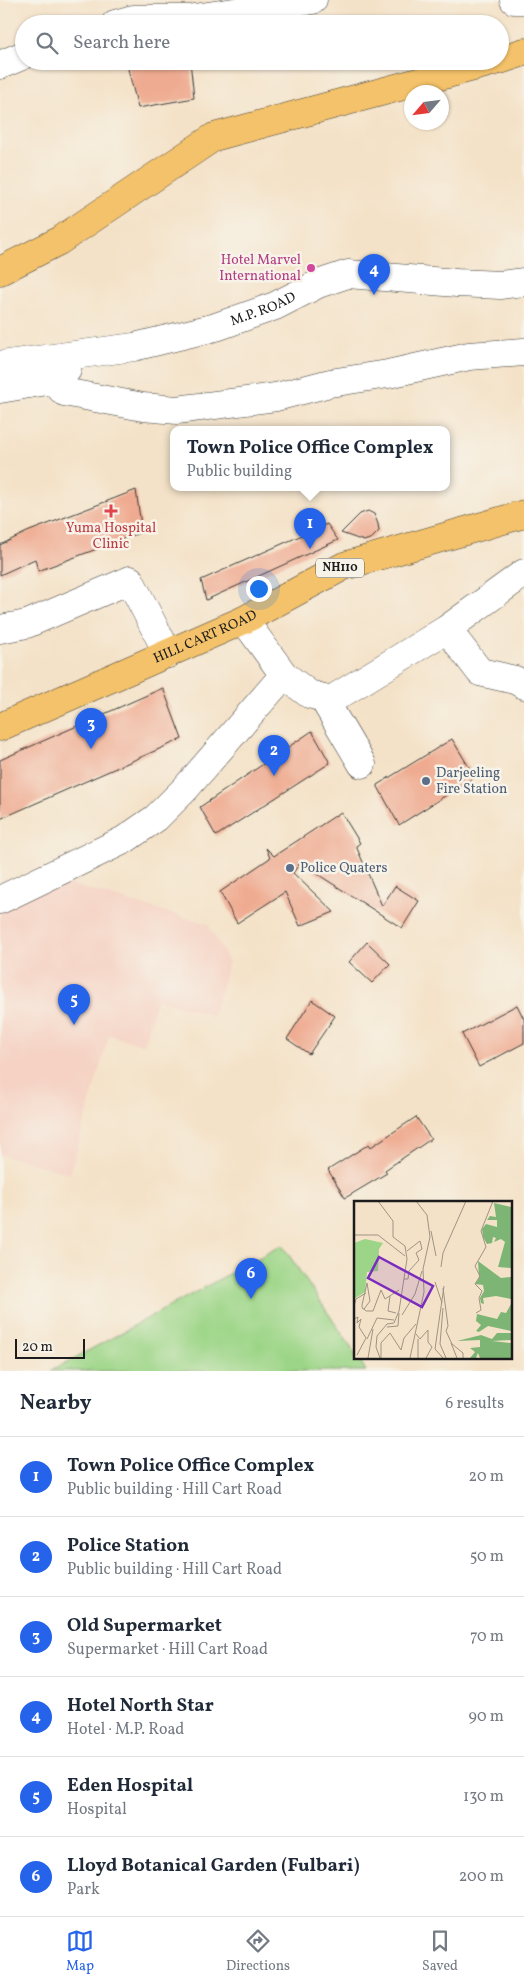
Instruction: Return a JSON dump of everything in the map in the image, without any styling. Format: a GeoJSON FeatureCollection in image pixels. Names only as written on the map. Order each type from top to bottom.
{"type":"FeatureCollection","features":[{"type":"Feature","properties":{"kind":"main road"},"geometry":{"type":"LineString","coordinates":[[509,57],[524,52]]}},
{"type":"Feature","properties":{"kind":"main road"},"geometry":{"type":"LineString","coordinates":[[0,271],[59,241],[214,137],[463,70]]}},
{"type":"Feature","properties":{"kind":"main road","name":"HILL CART ROAD"},"geometry":{"type":"LineString","coordinates":[[0,728],[244,620],[344,566],[524,514]]}},
{"type":"Feature","properties":{"kind":"street"},"geometry":{"type":"LineString","coordinates":[[214,15],[313,0]]}},
{"type":"Feature","properties":{"kind":"street"},"geometry":{"type":"LineString","coordinates":[[514,0],[523,0]]}},
{"type":"Feature","properties":{"kind":"street"},"geometry":{"type":"LineString","coordinates":[[0,65],[15,59]]}},
{"type":"Feature","properties":{"kind":"street","name":"M.P. ROAD"},"geometry":{"type":"LineString","coordinates":[[0,365],[134,347],[216,327],[275,306],[318,284],[348,274],[500,285],[524,282]]}},
{"type":"Feature","properties":{"kind":"street"},"geometry":{"type":"LineString","coordinates":[[0,389],[52,380],[63,372],[108,350]]}},
{"type":"Feature","properties":{"kind":"street"},"geometry":{"type":"LineString","coordinates":[[52,380],[64,392],[143,407],[177,410],[276,398],[330,383],[388,374],[468,356],[524,352]]}},
{"type":"Feature","properties":{"kind":"street"},"geometry":{"type":"LineString","coordinates":[[244,620],[284,675],[309,694],[330,700],[447,629],[524,573]]}},
{"type":"Feature","properties":{"kind":"street"},"geometry":{"type":"LineString","coordinates":[[0,629],[27,624],[130,580],[168,654]]}},
{"type":"Feature","properties":{"kind":"street"},"geometry":{"type":"LineString","coordinates":[[447,629],[480,672],[515,680],[524,685]]}},
{"type":"Feature","properties":{"kind":"street"},"geometry":{"type":"LineString","coordinates":[[0,900],[124,840],[156,818],[185,789],[284,675]]}},
{"type":"Feature","properties":{"kind":"street"},"geometry":{"type":"LineString","coordinates":[[323,698],[362,764]]}},
{"type":"Feature","properties":{"kind":"shaded area"},"geometry":{"type":"Polygon","coordinates":[[[35,874],[208,924],[229,962],[213,1016],[157,999],[143,1045],[109,1035],[70,1174],[0,1154],[0,887],[35,874]]]}},
{"type":"Feature","properties":{"kind":"green space"},"geometry":{"type":"Polygon","coordinates":[[[282,1245],[354,1352],[354,1358],[359,1358],[366,1371],[51,1371],[282,1245]]]}},
{"type":"Feature","properties":{"kind":"building"},"geometry":{"type":"Polygon","coordinates":[[[128,70],[191,70],[194,98],[138,108],[128,70]]]}},
{"type":"Feature","properties":{"kind":"building","name":"Yuma Hospital Clinic"},"geometry":{"type":"Polygon","coordinates":[[[136,490],[142,532],[38,571],[35,559],[0,575],[0,545],[27,532],[136,490]]]}},
{"type":"Feature","properties":{"kind":"building"},"geometry":{"type":"Polygon","coordinates":[[[368,511],[374,514],[378,524],[379,531],[372,538],[364,541],[341,533],[360,514],[368,511]]]}},
{"type":"Feature","properties":{"kind":"building"},"geometry":{"type":"Polygon","coordinates":[[[327,524],[338,540],[206,600],[201,580],[327,524]]]}},
{"type":"Feature","properties":{"kind":"building"},"geometry":{"type":"Polygon","coordinates":[[[163,688],[182,739],[0,819],[0,760],[163,688]]]}},
{"type":"Feature","properties":{"kind":"building"},"geometry":{"type":"Polygon","coordinates":[[[312,731],[330,763],[216,836],[200,807],[312,731]]]}},
{"type":"Feature","properties":{"kind":"building","name":"Darjeeling Fire Station"},"geometry":{"type":"Polygon","coordinates":[[[452,739],[475,777],[399,825],[377,785],[452,739]]]}},
{"type":"Feature","properties":{"kind":"building"},"geometry":{"type":"Polygon","coordinates":[[[341,812],[360,843],[356,846],[382,906],[395,886],[419,901],[402,928],[300,863],[293,873],[334,912],[300,926],[285,892],[237,923],[220,892],[270,858],[266,848],[274,856],[341,812]]]}},
{"type":"Feature","properties":{"kind":"building"},"geometry":{"type":"Polygon","coordinates":[[[367,942],[390,964],[372,983],[349,962],[367,942]]]}},
{"type":"Feature","properties":{"kind":"building"},"geometry":{"type":"Polygon","coordinates":[[[312,1000],[335,1016],[309,1054],[287,1039],[312,1000]]]}},
{"type":"Feature","properties":{"kind":"building"},"geometry":{"type":"Polygon","coordinates":[[[517,1005],[524,1019],[524,1043],[479,1067],[462,1034],[517,1005]]]}},
{"type":"Feature","properties":{"kind":"building"},"geometry":{"type":"Polygon","coordinates":[[[416,1117],[431,1139],[385,1170],[387,1173],[345,1198],[328,1170],[369,1144],[371,1147],[416,1117]]]}},
{"type":"Feature","properties":{"kind":"place","name":"Hotel Marvel International"},"geometry":{"type":"Point","coordinates":[311,268]}},
{"type":"Feature","properties":{"kind":"place","name":"Hotel North Star"},"geometry":{"type":"Point","coordinates":[374,295]}},
{"type":"Feature","properties":{"kind":"place","name":"Yuma Hospital Clinic"},"geometry":{"type":"Point","coordinates":[111,511]}},
{"type":"Feature","properties":{"kind":"place","name":"Town Police Office Complex"},"geometry":{"type":"Point","coordinates":[310,549]}},
{"type":"Feature","properties":{"kind":"place","name":"Old Supermarket"},"geometry":{"type":"Point","coordinates":[91,749]}},
{"type":"Feature","properties":{"kind":"place","name":"Police Station"},"geometry":{"type":"Point","coordinates":[274,776]}},
{"type":"Feature","properties":{"kind":"place","name":"Darjeeling Fire Station"},"geometry":{"type":"Point","coordinates":[426,781]}},
{"type":"Feature","properties":{"kind":"place","name":"Police Quaters"},"geometry":{"type":"Point","coordinates":[290,868]}},
{"type":"Feature","properties":{"kind":"place","name":"Eden Hospital"},"geometry":{"type":"Point","coordinates":[74,1025]}},
{"type":"Feature","properties":{"kind":"place","name":"Lloyd Botanical Garden (Fulbari)"},"geometry":{"type":"Point","coordinates":[251,1299]}}]}
